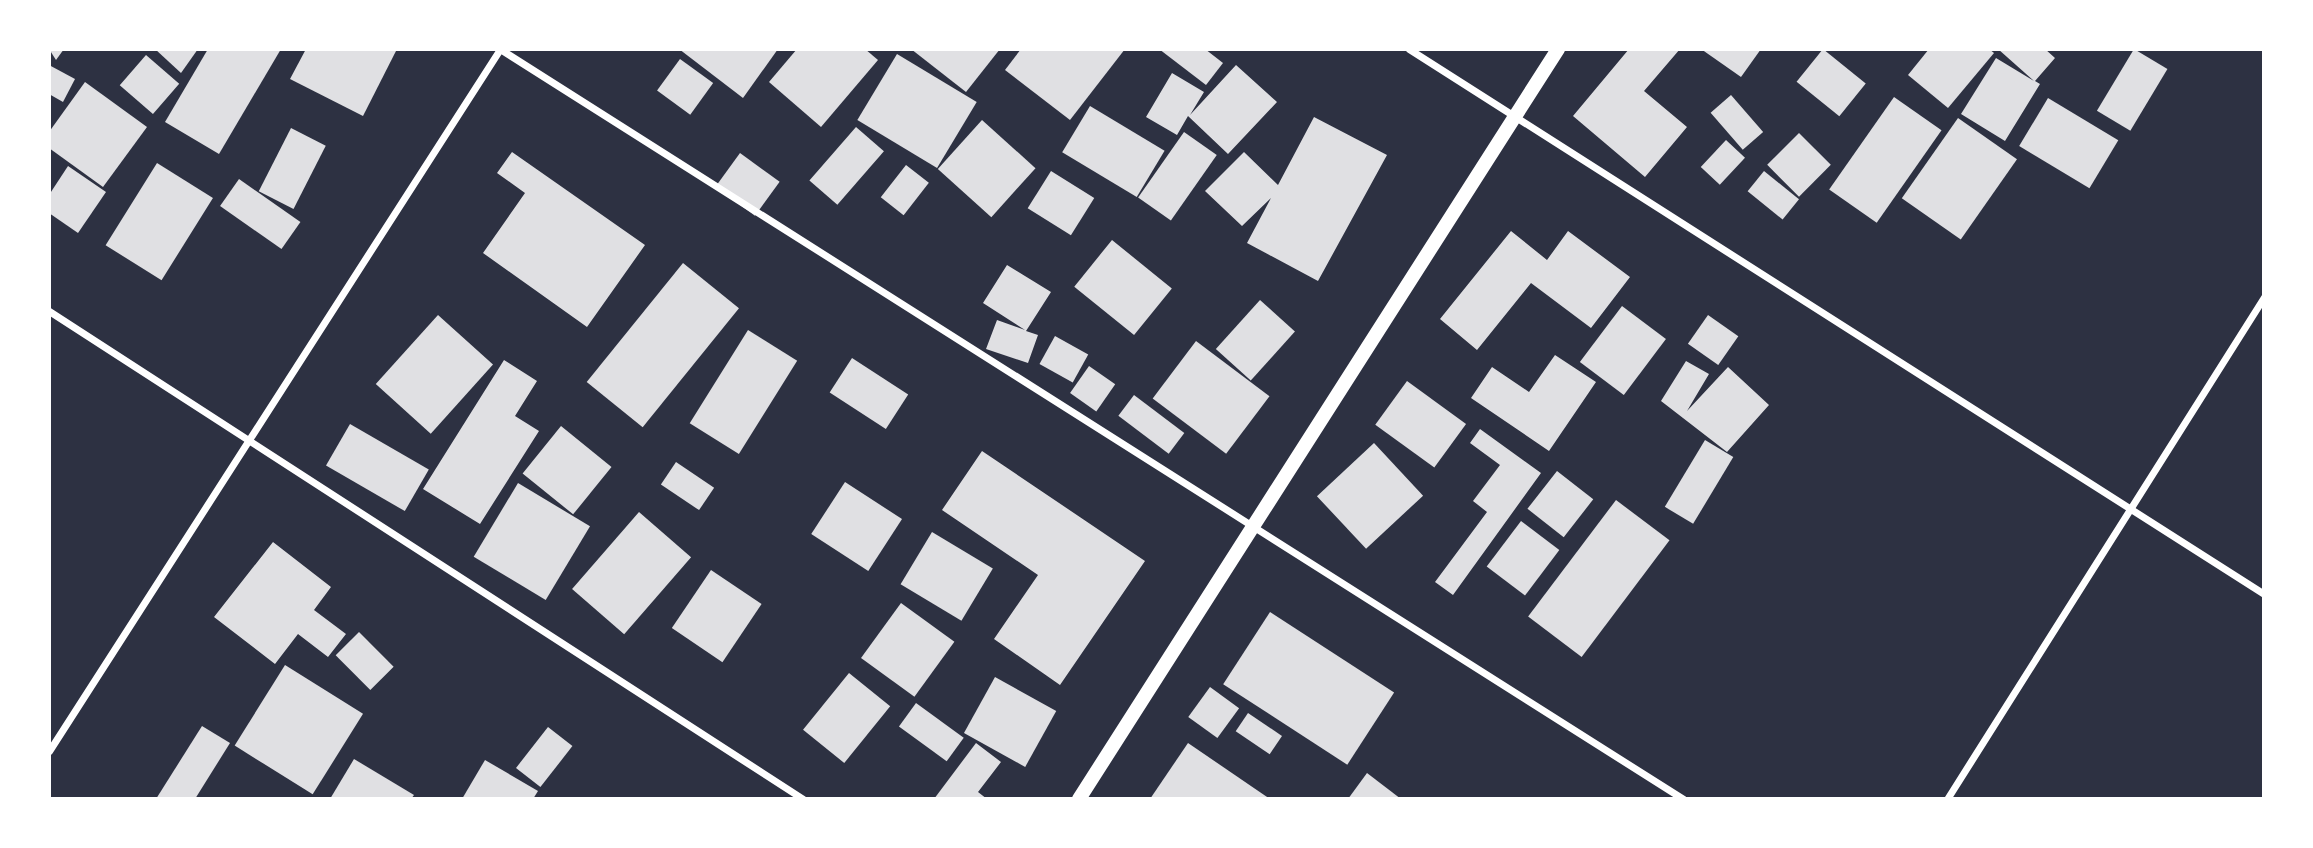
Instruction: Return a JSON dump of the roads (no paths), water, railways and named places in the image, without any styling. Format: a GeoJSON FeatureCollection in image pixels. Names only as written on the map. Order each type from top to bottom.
{"type":"FeatureCollection","features":[{"type":"Feature","properties":{"kind":"main road"},"geometry":{"type":"LineString","coordinates":[[1079,799],[1255,530],[1559,49]]}},
{"type":"Feature","properties":{"kind":"street"},"geometry":{"type":"LineString","coordinates":[[49,751],[248,436],[500,49],[1683,799]]}},
{"type":"Feature","properties":{"kind":"street"},"geometry":{"type":"LineString","coordinates":[[1409,49],[2124,510],[2264,594]]}},
{"type":"Feature","properties":{"kind":"street"},"geometry":{"type":"LineString","coordinates":[[1947,799],[2124,510],[2264,297]]}},
{"type":"Feature","properties":{"kind":"street"},"geometry":{"type":"LineString","coordinates":[[49,311],[248,436],[803,799]]}}]}
